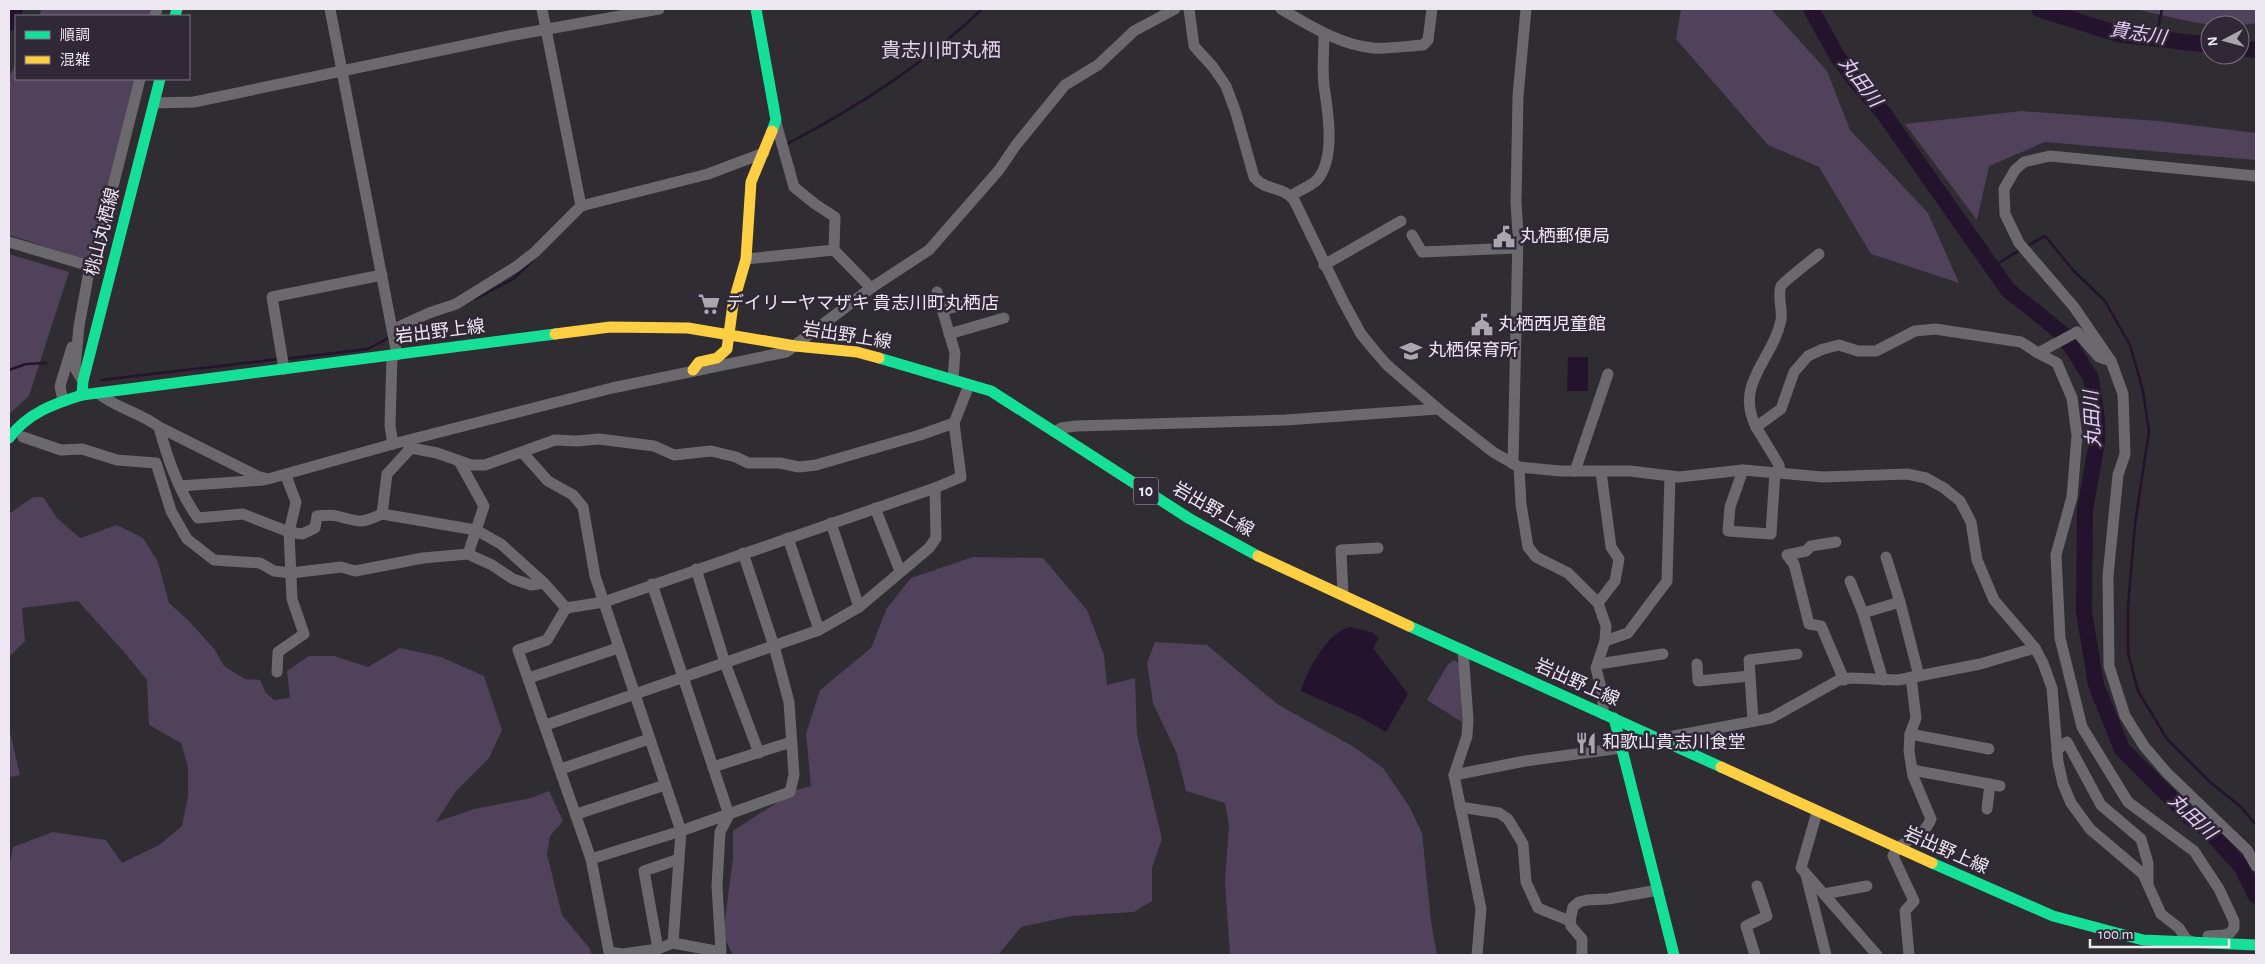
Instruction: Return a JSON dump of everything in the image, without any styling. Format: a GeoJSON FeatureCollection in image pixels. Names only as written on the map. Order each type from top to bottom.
{"type":"FeatureCollection","features":[{"type":"Feature","properties":{"kind":"main road"},"geometry":{"type":"LineString","coordinates":[[693,370],[699,362],[717,358],[726,349],[733,304],[746,259],[751,182],[776,120],[756,9]]}},
{"type":"Feature","properties":{"kind":"main road","name":"桃山丸栖線"},"geometry":{"type":"LineString","coordinates":[[82,395],[83,381],[160,80]]}},
{"type":"Feature","properties":{"kind":"main road","name":"岩出野上線"},"geometry":{"type":"LineString","coordinates":[[9,438],[16,427],[35,411],[82,395],[610,327],[688,328],[794,346],[857,352],[880,357],[991,391],[1190,519],[1262,558],[1540,687],[1664,741],[1896,848],[2053,916],[2124,937],[2143,940],[2188,942],[2236,948],[2256,945]]}},
{"type":"Feature","properties":{"kind":"main road"},"geometry":{"type":"LineString","coordinates":[[1608,716],[1621,748],[1674,955]]}},
{"type":"Feature","properties":{"kind":"street"},"geometry":{"type":"LineString","coordinates":[[330,9],[392,330],[394,355],[390,426],[393,444]]}},
{"type":"Feature","properties":{"kind":"street"},"geometry":{"type":"LineString","coordinates":[[542,9],[581,206]]}},
{"type":"Feature","properties":{"kind":"street"},"geometry":{"type":"LineString","coordinates":[[154,103],[194,102],[341,71],[659,9]]}},
{"type":"Feature","properties":{"kind":"street"},"geometry":{"type":"LineString","coordinates":[[382,514],[387,474],[409,445],[612,388],[786,352],[872,288],[928,250],[999,170],[1016,145],[1065,85],[1098,65],[1134,31],[1175,9]]}},
{"type":"Feature","properties":{"kind":"street"},"geometry":{"type":"LineString","coordinates":[[1190,9],[1194,46],[1226,86],[1236,113],[1254,177],[1260,185],[1288,192],[1291,196],[1324,265],[1361,334],[1388,365],[1438,409],[1494,452],[1516,465],[1575,471],[1630,471],[1670,476],[1743,470],[1823,477],[1907,474],[1926,478],[1944,488],[1960,501],[1971,522],[1977,560],[1994,600],[2035,648],[2052,688],[2063,784],[2071,803],[2090,829],[2143,874],[2161,914],[2179,928],[2188,942],[2202,936],[2230,933],[2234,928],[2234,921],[2219,888],[2194,851],[2128,802],[2082,727],[2060,638],[2056,555],[2072,498],[2077,436],[2072,398],[2057,363],[2042,351],[2021,342],[1934,329],[1915,331],[1876,351],[1858,351],[1839,345],[1823,349],[1808,356],[1794,372],[1781,409],[1756,427]]}},
{"type":"Feature","properties":{"kind":"street"},"geometry":{"type":"LineString","coordinates":[[1281,9],[1324,32],[1368,47],[1424,44],[1428,40],[1432,9]]}},
{"type":"Feature","properties":{"kind":"street"},"geometry":{"type":"LineString","coordinates":[[1526,9],[1518,96],[1516,465],[1528,547],[1536,557],[1568,573],[1598,603],[1606,626],[1606,641],[1596,668],[1608,716]]}},
{"type":"Feature","properties":{"kind":"street"},"geometry":{"type":"LineString","coordinates":[[1291,196],[1317,180],[1325,164],[1329,143],[1328,99],[1324,86],[1324,32]]}},
{"type":"Feature","properties":{"kind":"street"},"geometry":{"type":"LineString","coordinates":[[63,401],[60,386],[78,326],[90,266],[102,230],[140,80]]}},
{"type":"Feature","properties":{"kind":"street"},"geometry":{"type":"LineString","coordinates":[[776,120],[794,187],[834,217],[834,250],[872,288]]}},
{"type":"Feature","properties":{"kind":"street"},"geometry":{"type":"LineString","coordinates":[[392,330],[456,304],[517,266],[535,252],[581,206],[708,174],[764,153]]}},
{"type":"Feature","properties":{"kind":"street"},"geometry":{"type":"LineString","coordinates":[[2256,176],[2050,156],[2024,162],[2015,170],[2004,188],[2005,214],[2009,226],[2019,243],[2074,307],[2111,361],[2123,394],[2125,454],[2118,475],[2108,576],[2109,666],[2124,716],[2144,746],[2181,786],[2247,850],[2256,866]]}},
{"type":"Feature","properties":{"kind":"street"},"geometry":{"type":"LineString","coordinates":[[1324,265],[1401,221]]}},
{"type":"Feature","properties":{"kind":"street"},"geometry":{"type":"LineString","coordinates":[[1412,235],[1422,252],[1517,248]]}},
{"type":"Feature","properties":{"kind":"street"},"geometry":{"type":"LineString","coordinates":[[9,242],[90,266]]}},
{"type":"Feature","properties":{"kind":"street"},"geometry":{"type":"LineString","coordinates":[[746,259],[834,250]]}},
{"type":"Feature","properties":{"kind":"street"},"geometry":{"type":"LineString","coordinates":[[1743,470],[1730,507],[1728,532],[1772,534],[1779,465],[1750,416],[1748,404],[1750,387],[1781,320],[1780,290],[1782,284],[1819,254]]}},
{"type":"Feature","properties":{"kind":"street"},"geometry":{"type":"LineString","coordinates":[[284,369],[272,297],[382,275]]}},
{"type":"Feature","properties":{"kind":"street"},"geometry":{"type":"LineString","coordinates":[[936,292],[954,353],[953,379]]}},
{"type":"Feature","properties":{"kind":"street"},"geometry":{"type":"LineString","coordinates":[[942,310],[960,306]]}},
{"type":"Feature","properties":{"kind":"street"},"geometry":{"type":"LineString","coordinates":[[949,334],[1004,318]]}},
{"type":"Feature","properties":{"kind":"street"},"geometry":{"type":"LineString","coordinates":[[78,326],[75,368],[83,381]]}},
{"type":"Feature","properties":{"kind":"street"},"geometry":{"type":"LineString","coordinates":[[2042,351],[2077,332],[2099,357],[2111,361]]}},
{"type":"Feature","properties":{"kind":"street"},"geometry":{"type":"LineString","coordinates":[[1575,471],[1608,374]]}},
{"type":"Feature","properties":{"kind":"street"},"geometry":{"type":"LineString","coordinates":[[566,608],[604,602],[935,488],[961,477],[954,423],[968,385]]}},
{"type":"Feature","properties":{"kind":"street"},"geometry":{"type":"LineString","coordinates":[[98,393],[105,399],[150,420],[159,427],[257,476],[268,479]]}},
{"type":"Feature","properties":{"kind":"street"},"geometry":{"type":"LineString","coordinates":[[1055,432],[1061,428],[1076,426],[1286,420],[1438,409]]}},
{"type":"Feature","properties":{"kind":"street"},"geometry":{"type":"LineString","coordinates":[[180,486],[286,476],[393,444],[409,445],[471,466],[485,465],[555,440],[599,439],[654,446],[674,455],[711,451],[736,457],[748,463],[780,462],[800,467],[816,465],[920,435],[954,423]]}},
{"type":"Feature","properties":{"kind":"street"},"geometry":{"type":"LineString","coordinates":[[159,427],[180,486],[188,504],[198,518]]}},
{"type":"Feature","properties":{"kind":"street"},"geometry":{"type":"LineString","coordinates":[[22,437],[61,450],[82,449],[117,460],[156,463],[171,511],[187,539],[214,560],[260,563],[274,571],[291,573],[341,567],[355,572],[423,558],[468,554],[492,565],[513,579],[531,585],[544,583]]}},
{"type":"Feature","properties":{"kind":"street"},"geometry":{"type":"LineString","coordinates":[[522,452],[548,481],[573,494],[583,507],[595,576],[681,832],[674,943]]}},
{"type":"Feature","properties":{"kind":"street"},"geometry":{"type":"LineString","coordinates":[[459,461],[484,506],[468,554]]}},
{"type":"Feature","properties":{"kind":"street"},"geometry":{"type":"LineString","coordinates":[[1598,603],[1615,581],[1619,560],[1611,547],[1601,472]]}},
{"type":"Feature","properties":{"kind":"street"},"geometry":{"type":"LineString","coordinates":[[277,672],[278,652],[304,634],[292,600],[289,532],[296,502],[286,476]]}},
{"type":"Feature","properties":{"kind":"street"},"geometry":{"type":"LineString","coordinates":[[1606,641],[1628,633],[1667,581],[1670,476]]}},
{"type":"Feature","properties":{"kind":"street"},"geometry":{"type":"LineString","coordinates":[[546,725],[819,630],[859,607],[929,548],[936,538],[935,488]]}},
{"type":"Feature","properties":{"kind":"street"},"geometry":{"type":"LineString","coordinates":[[875,508],[900,571]]}},
{"type":"Feature","properties":{"kind":"street"},"geometry":{"type":"LineString","coordinates":[[198,518],[243,514],[289,532],[302,534],[315,528],[317,516],[335,515],[356,522],[369,520],[382,514],[476,530],[501,544],[544,583],[566,608]]}},
{"type":"Feature","properties":{"kind":"street"},"geometry":{"type":"LineString","coordinates":[[183,532],[194,526],[198,518]]}},
{"type":"Feature","properties":{"kind":"street"},"geometry":{"type":"LineString","coordinates":[[831,524],[859,607]]}},
{"type":"Feature","properties":{"kind":"street"},"geometry":{"type":"LineString","coordinates":[[788,538],[819,630]]}},
{"type":"Feature","properties":{"kind":"street"},"geometry":{"type":"LineString","coordinates":[[1836,542],[1811,546],[1806,551],[1787,555],[1794,564],[1809,624],[1821,626],[1844,680]]}},
{"type":"Feature","properties":{"kind":"street"},"geometry":{"type":"LineString","coordinates":[[1344,595],[1342,550],[1378,548]]}},
{"type":"Feature","properties":{"kind":"street"},"geometry":{"type":"LineString","coordinates":[[591,859],[681,832],[790,792],[794,775],[789,702],[774,646],[743,553]]}},
{"type":"Feature","properties":{"kind":"street"},"geometry":{"type":"LineString","coordinates":[[1886,557],[1900,602],[1915,677],[1916,718],[1910,734],[1909,751],[1912,770],[1930,819],[1927,830],[1896,848],[1893,856],[1914,901],[1905,911],[1909,955]]}},
{"type":"Feature","properties":{"kind":"street"},"geometry":{"type":"LineString","coordinates":[[696,569],[726,663],[759,752]]}},
{"type":"Feature","properties":{"kind":"street"},"geometry":{"type":"LineString","coordinates":[[1850,581],[1863,613],[1883,680]]}},
{"type":"Feature","properties":{"kind":"street"},"geometry":{"type":"LineString","coordinates":[[566,608],[547,640],[518,650],[546,725],[591,859],[609,952],[622,954],[658,949],[674,943],[721,952],[717,886],[720,832],[729,815],[652,584]]}},
{"type":"Feature","properties":{"kind":"street"},"geometry":{"type":"LineString","coordinates":[[1863,613],[1900,602]]}},
{"type":"Feature","properties":{"kind":"street"},"geometry":{"type":"LineString","coordinates":[[529,678],[618,648]]}},
{"type":"Feature","properties":{"kind":"street"},"geometry":{"type":"LineString","coordinates":[[1664,741],[1674,736],[1771,718],[1844,680],[1883,680],[1915,677],[1980,664],[2035,648]]}},
{"type":"Feature","properties":{"kind":"street"},"geometry":{"type":"LineString","coordinates":[[1463,650],[1468,720],[1467,736],[1454,775],[1480,909],[1478,955]]}},
{"type":"Feature","properties":{"kind":"street"},"geometry":{"type":"LineString","coordinates":[[1598,664],[1663,654]]}},
{"type":"Feature","properties":{"kind":"street"},"geometry":{"type":"LineString","coordinates":[[1753,721],[1749,660],[1797,654]]}},
{"type":"Feature","properties":{"kind":"street"},"geometry":{"type":"LineString","coordinates":[[1698,664],[1698,682],[1750,676]]}},
{"type":"Feature","properties":{"kind":"street"},"geometry":{"type":"LineString","coordinates":[[1910,734],[1989,749]]}},
{"type":"Feature","properties":{"kind":"street"},"geometry":{"type":"LineString","coordinates":[[561,769],[649,740]]}},
{"type":"Feature","properties":{"kind":"street"},"geometry":{"type":"LineString","coordinates":[[713,767],[791,742]]}},
{"type":"Feature","properties":{"kind":"street"},"geometry":{"type":"LineString","coordinates":[[2058,750],[2067,742],[2102,805],[2141,839],[2148,863],[2148,885]]}},
{"type":"Feature","properties":{"kind":"street"},"geometry":{"type":"LineString","coordinates":[[1454,775],[1526,761],[1621,748]]}},
{"type":"Feature","properties":{"kind":"street"},"geometry":{"type":"LineString","coordinates":[[1912,770],[1995,785],[1987,809]]}},
{"type":"Feature","properties":{"kind":"street"},"geometry":{"type":"LineString","coordinates":[[577,814],[665,785]]}},
{"type":"Feature","properties":{"kind":"street"},"geometry":{"type":"LineString","coordinates":[[1460,807],[1499,813],[1508,819],[1522,844],[1526,882],[1538,908],[1570,921]]}},
{"type":"Feature","properties":{"kind":"street"},"geometry":{"type":"LineString","coordinates":[[1818,812],[1813,820],[1801,868],[1878,955]]}},
{"type":"Feature","properties":{"kind":"street"},"geometry":{"type":"LineString","coordinates":[[658,949],[644,872],[679,859]]}},
{"type":"Feature","properties":{"kind":"street"},"geometry":{"type":"LineString","coordinates":[[1805,873],[1826,955]]}},
{"type":"Feature","properties":{"kind":"street"},"geometry":{"type":"LineString","coordinates":[[1755,955],[1746,926],[1767,916],[1757,886]]}},
{"type":"Feature","properties":{"kind":"street"},"geometry":{"type":"LineString","coordinates":[[1824,894],[1867,886]]}},
{"type":"Feature","properties":{"kind":"street"},"geometry":{"type":"LineString","coordinates":[[1582,955],[1582,939],[1571,926],[1570,921],[1573,908],[1579,902],[1658,890]]}},
{"type":"Feature","properties":{"kind":"shaded area"},"geometry":{"type":"Polygon","coordinates":[[[42,9],[162,9],[160,15],[39,15],[42,9]]]}},
{"type":"Feature","properties":{"kind":"shaded area"},"geometry":{"type":"Polygon","coordinates":[[[1681,9],[1771,9],[1827,71],[1850,130],[1928,213],[1959,283],[1871,254],[1819,167],[1768,145],[1676,39],[1681,9]]]}},
{"type":"Feature","properties":{"kind":"shaded area"},"geometry":{"type":"Polygon","coordinates":[[[2135,9],[2256,9],[2256,23],[2250,24],[2250,15],[2200,15],[2200,23],[2135,9]]]}},
{"type":"Feature","properties":{"kind":"shaded area"},"geometry":{"type":"Polygon","coordinates":[[[15,65],[15,80],[144,80],[97,263],[9,235],[9,78],[15,65]]]}},
{"type":"Feature","properties":{"kind":"shaded area"},"geometry":{"type":"Polygon","coordinates":[[[2022,111],[2158,121],[2256,133],[2256,160],[2045,142],[1989,166],[1977,220],[1905,124],[2022,111]]]}},
{"type":"Feature","properties":{"kind":"shaded area"},"geometry":{"type":"Polygon","coordinates":[[[9,254],[69,272],[29,396],[9,414],[9,254]]]}},
{"type":"Feature","properties":{"kind":"shaded area"},"geometry":{"type":"Polygon","coordinates":[[[1568,357],[1588,357],[1588,391],[1567,391],[1568,357]]]}},
{"type":"Feature","properties":{"kind":"shaded area"},"geometry":{"type":"Polygon","coordinates":[[[33,497],[43,497],[57,518],[80,538],[117,525],[143,538],[158,562],[169,603],[189,621],[215,650],[224,666],[245,679],[260,680],[266,693],[274,700],[290,698],[287,671],[309,656],[334,656],[368,667],[400,648],[441,657],[484,676],[502,730],[489,758],[456,791],[436,822],[474,809],[531,798],[549,791],[563,821],[550,836],[547,854],[562,915],[590,949],[592,955],[9,955],[9,867],[13,847],[53,832],[106,840],[122,863],[159,845],[182,826],[188,796],[188,767],[181,743],[149,725],[147,680],[78,601],[22,608],[25,641],[9,657],[9,514],[33,497]]]}},
{"type":"Feature","properties":{"kind":"shaded area"},"geometry":{"type":"Polygon","coordinates":[[[973,557],[1043,558],[1087,610],[1104,655],[1107,685],[1135,678],[1137,734],[1162,839],[1152,868],[1152,901],[1134,912],[1071,916],[1021,927],[998,955],[733,955],[723,935],[733,858],[733,831],[796,790],[811,786],[806,734],[820,690],[871,648],[887,608],[911,578],[973,557]]]}},
{"type":"Feature","properties":{"kind":"shaded area"},"geometry":{"type":"Polygon","coordinates":[[[1350,627],[1371,632],[1379,638],[1373,648],[1408,694],[1386,732],[1360,717],[1301,691],[1313,663],[1320,653],[1334,636],[1350,627]]]}},
{"type":"Feature","properties":{"kind":"shaded area"},"geometry":{"type":"Polygon","coordinates":[[[1155,642],[1207,645],[1277,704],[1354,747],[1383,768],[1409,806],[1422,833],[1431,922],[1437,955],[1230,955],[1225,881],[1229,825],[1225,803],[1186,791],[1177,754],[1153,703],[1147,663],[1155,642]]]}},
{"type":"Feature","properties":{"kind":"shaded area"},"geometry":{"type":"Polygon","coordinates":[[[1454,660],[1460,664],[1462,722],[1427,700],[1448,664],[1454,660]]]}},
{"type":"Feature","properties":{"kind":"shaded area"},"geometry":{"type":"Polygon","coordinates":[[[9,728],[20,775],[9,777],[9,728]]]}},
{"type":"Feature","properties":{"kind":"waterway","name":"貴志川"},"geometry":{"type":"LineString","coordinates":[[9,23],[15,9]]}},
{"type":"Feature","properties":{"kind":"waterway"},"geometry":{"type":"LineString","coordinates":[[785,145],[838,116],[913,67],[937,49],[982,9]]}},
{"type":"Feature","properties":{"kind":"waterway","name":"丸田川"},"geometry":{"type":"LineString","coordinates":[[1811,9],[1837,56],[1884,114],[2008,290],[2063,334],[2091,378],[2097,419],[2097,442],[2085,510],[2084,612],[2096,685],[2122,749],[2192,819],[2209,831],[2241,866],[2256,896]]}},
{"type":"Feature","properties":{"kind":"waterway","name":"貴志川"},"geometry":{"type":"LineString","coordinates":[[2039,9],[2118,34],[2200,44]]}},
{"type":"Feature","properties":{"kind":"waterway"},"geometry":{"type":"LineString","coordinates":[[2156,38],[2162,9]]}},
{"type":"Feature","properties":{"kind":"waterway","name":"貴志川"},"geometry":{"type":"LineString","coordinates":[[2250,49],[2256,50]]}},
{"type":"Feature","properties":{"kind":"waterway"},"geometry":{"type":"LineString","coordinates":[[2027,246],[2045,236],[2073,270],[2105,301],[2130,345],[2143,391],[2149,431],[2135,524],[2128,606],[2128,653],[2138,691],[2167,739],[2210,782],[2241,807],[2256,825]]}},
{"type":"Feature","properties":{"kind":"waterway"},"geometry":{"type":"LineString","coordinates":[[1992,267],[2020,250]]}},
{"type":"Feature","properties":{"kind":"waterway"},"geometry":{"type":"LineString","coordinates":[[475,299],[513,279],[532,261]]}},
{"type":"Feature","properties":{"kind":"waterway"},"geometry":{"type":"LineString","coordinates":[[284,359],[368,349],[390,337]]}},
{"type":"Feature","properties":{"kind":"waterway"},"geometry":{"type":"LineString","coordinates":[[101,380],[279,359]]}},
{"type":"Feature","properties":{"kind":"waterway"},"geometry":{"type":"LineString","coordinates":[[9,370],[26,364],[46,363]]}},
{"type":"Feature","properties":{"kind":"traffic: fast"},"geometry":{"type":"LineString","coordinates":[[175,15],[177,9]]}},
{"type":"Feature","properties":{"kind":"traffic: fast"},"geometry":{"type":"LineString","coordinates":[[756,9],[776,120],[772,131]]}},
{"type":"Feature","properties":{"kind":"traffic: fast"},"geometry":{"type":"LineString","coordinates":[[82,395],[83,381],[160,80]]}},
{"type":"Feature","properties":{"kind":"traffic: fast"},"geometry":{"type":"LineString","coordinates":[[9,438],[24,422],[42,410],[82,395],[555,334]]}},
{"type":"Feature","properties":{"kind":"traffic: fast"},"geometry":{"type":"LineString","coordinates":[[879,358],[991,391],[1190,519],[1258,556]]}},
{"type":"Feature","properties":{"kind":"traffic: fast"},"geometry":{"type":"LineString","coordinates":[[1409,626],[1721,767]]}},
{"type":"Feature","properties":{"kind":"traffic: fast"},"geometry":{"type":"LineString","coordinates":[[1614,718],[1674,955]]}},
{"type":"Feature","properties":{"kind":"traffic: fast"},"geometry":{"type":"LineString","coordinates":[[1932,863],[2053,916],[2143,940],[2256,945]]}},
{"type":"Feature","properties":{"kind":"traffic: slow"},"geometry":{"type":"LineString","coordinates":[[693,370],[699,362],[717,358],[727,349],[733,304],[746,259],[751,182],[772,131]]}},
{"type":"Feature","properties":{"kind":"traffic: slow"},"geometry":{"type":"LineString","coordinates":[[555,334],[610,327],[688,328],[795,346],[857,352],[879,358]]}},
{"type":"Feature","properties":{"kind":"traffic: slow"},"geometry":{"type":"LineString","coordinates":[[1258,556],[1409,626]]}},
{"type":"Feature","properties":{"kind":"traffic: slow"},"geometry":{"type":"LineString","coordinates":[[1721,767],[1932,863]]}},
{"type":"Feature","properties":{"kind":"place","name":"丸栖郵便局"},"geometry":{"type":"Point","coordinates":[1504,237]}},
{"type":"Feature","properties":{"kind":"place","name":"デイリーヤマザキ 貴志川町丸栖店"},"geometry":{"type":"Point","coordinates":[709,304]}},
{"type":"Feature","properties":{"kind":"place","name":"丸栖西児童館"},"geometry":{"type":"Point","coordinates":[1482,325]}},
{"type":"Feature","properties":{"kind":"place","name":"丸栖保育所"},"geometry":{"type":"Point","coordinates":[1411,351]}},
{"type":"Feature","properties":{"kind":"place","name":"和歌山貴志川食堂"},"geometry":{"type":"Point","coordinates":[1586,743]}},
{"type":"Feature","properties":{"kind":"district","name":"貴志川町丸栖"},"geometry":{"type":"Point","coordinates":[941,51]}}]}
